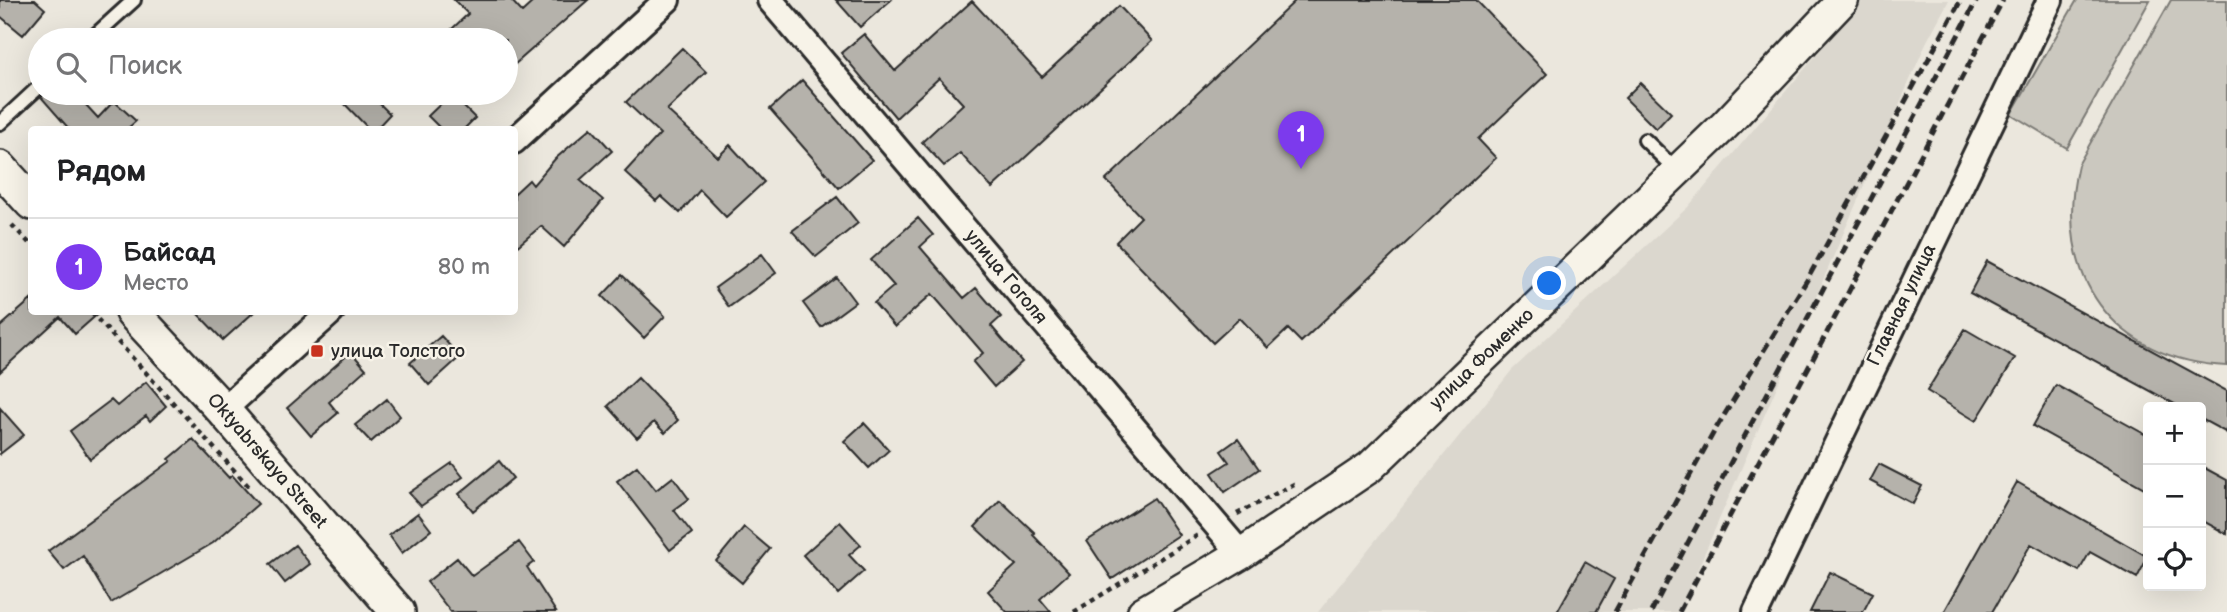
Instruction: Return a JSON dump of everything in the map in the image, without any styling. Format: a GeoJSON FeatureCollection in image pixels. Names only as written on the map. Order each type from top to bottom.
{"type":"FeatureCollection","features":[{"type":"Feature","properties":{"kind":"main road"},"geometry":{"type":"LineString","coordinates":[[0,169],[20,211]]}},
{"type":"Feature","properties":{"kind":"main road","name":"Oktyabrskaya Street"},"geometry":{"type":"LineString","coordinates":[[135,315],[223,410],[398,612]]}},
{"type":"Feature","properties":{"kind":"street","name":"улица Гоголя"},"geometry":{"type":"LineString","coordinates":[[770,0],[1241,554]]}},
{"type":"Feature","properties":{"kind":"street","name":"улица Фоменко"},"geometry":{"type":"LineString","coordinates":[[1143,612],[1241,554],[1370,467],[1677,171],[1843,0]]}},
{"type":"Feature","properties":{"kind":"street","name":"Главная улица"},"geometry":{"type":"LineString","coordinates":[[1756,612],[2050,0]]}},
{"type":"Feature","properties":{"kind":"street"},"geometry":{"type":"LineString","coordinates":[[518,137],[664,1]]}},
{"type":"Feature","properties":{"kind":"street"},"geometry":{"type":"LineString","coordinates":[[223,410],[328,315]]}},
{"type":"Feature","properties":{"kind":"lane"},"geometry":{"type":"LineString","coordinates":[[103,28],[134,0]]}},
{"type":"Feature","properties":{"kind":"lane"},"geometry":{"type":"LineString","coordinates":[[0,123],[28,97]]}},
{"type":"Feature","properties":{"kind":"lane"},"geometry":{"type":"LineString","coordinates":[[1645,140],[1677,171]]}},
{"type":"Feature","properties":{"kind":"path"},"geometry":{"type":"LineString","coordinates":[[20,211],[28,234]]}},
{"type":"Feature","properties":{"kind":"path"},"geometry":{"type":"LineString","coordinates":[[94,315],[260,498]]}},
{"type":"Feature","properties":{"kind":"path"},"geometry":{"type":"LineString","coordinates":[[1074,612],[1216,525],[1301,481]]}},
{"type":"Feature","properties":{"kind":"shaded area"},"geometry":{"type":"Polygon","coordinates":[[[1863,0],[1949,0],[1926,43],[1679,612],[1318,612],[1512,370],[1688,207],[1863,0]]]}},
{"type":"Feature","properties":{"kind":"shaded area"},"geometry":{"type":"Polygon","coordinates":[[[2077,0],[2150,0],[2067,148],[2011,114],[2077,0]]]}},
{"type":"Feature","properties":{"kind":"shaded area"},"geometry":{"type":"Polygon","coordinates":[[[2171,0],[2227,0],[2227,366],[2187,360],[2152,348],[2123,329],[2100,305],[2084,276],[2074,242],[2072,205],[2078,165],[2171,0]]]}},
{"type":"Feature","properties":{"kind":"building"},"geometry":{"type":"Polygon","coordinates":[[[0,0],[35,0],[45,9],[23,35],[0,16],[0,0]]]}},
{"type":"Feature","properties":{"kind":"building"},"geometry":{"type":"Polygon","coordinates":[[[454,0],[511,0],[522,12],[535,0],[588,0],[518,61],[518,28],[453,28],[468,14],[454,0]]]}},
{"type":"Feature","properties":{"kind":"building"},"geometry":{"type":"Polygon","coordinates":[[[836,0],[891,0],[860,27],[836,0]]]}},
{"type":"Feature","properties":{"kind":"building"},"geometry":{"type":"Polygon","coordinates":[[[1296,0],[1476,0],[1547,74],[1478,139],[1496,158],[1301,342],[1288,329],[1268,348],[1240,318],[1213,343],[1116,242],[1141,217],[1106,180],[1296,0]]]}},
{"type":"Feature","properties":{"kind":"building"},"geometry":{"type":"Polygon","coordinates":[[[972,1],[1042,77],[1119,6],[1152,41],[992,188],[960,153],[944,166],[922,142],[963,104],[939,78],[896,118],[841,53],[864,34],[895,71],[972,1]]]}},
{"type":"Feature","properties":{"kind":"building"},"geometry":{"type":"Polygon","coordinates":[[[682,48],[706,72],[667,110],[718,157],[730,145],[764,182],[726,217],[700,190],[680,213],[661,196],[656,201],[625,172],[660,134],[626,102],[682,48]]]}},
{"type":"Feature","properties":{"kind":"building"},"geometry":{"type":"Polygon","coordinates":[[[802,80],[872,160],[839,188],[770,109],[802,80]]]}},
{"type":"Feature","properties":{"kind":"building"},"geometry":{"type":"Polygon","coordinates":[[[1640,83],[1671,113],[1656,129],[1625,98],[1640,83]]]}},
{"type":"Feature","properties":{"kind":"building"},"geometry":{"type":"Polygon","coordinates":[[[48,105],[86,105],[98,118],[110,105],[118,105],[136,121],[130,126],[66,126],[48,105]]]}},
{"type":"Feature","properties":{"kind":"building"},"geometry":{"type":"Polygon","coordinates":[[[346,105],[381,105],[390,114],[379,126],[366,126],[346,105]]]}},
{"type":"Feature","properties":{"kind":"building"},"geometry":{"type":"Polygon","coordinates":[[[440,105],[462,105],[475,118],[467,126],[438,126],[428,116],[440,105]]]}},
{"type":"Feature","properties":{"kind":"building"},"geometry":{"type":"Polygon","coordinates":[[[591,128],[612,151],[580,180],[603,200],[564,247],[541,226],[518,246],[518,190],[529,180],[533,185],[555,159],[591,128]]]}},
{"type":"Feature","properties":{"kind":"building"},"geometry":{"type":"Polygon","coordinates":[[[837,197],[858,223],[816,257],[792,231],[837,197]]]}},
{"type":"Feature","properties":{"kind":"building"},"geometry":{"type":"Polygon","coordinates":[[[918,218],[933,235],[920,247],[964,298],[976,288],[1001,317],[991,326],[1022,362],[994,387],[973,362],[983,353],[932,294],[895,327],[874,303],[894,286],[871,260],[918,218]]]}},
{"type":"Feature","properties":{"kind":"building"},"geometry":{"type":"Polygon","coordinates":[[[762,254],[776,273],[729,307],[715,288],[762,254]]]}},
{"type":"Feature","properties":{"kind":"building"},"geometry":{"type":"Polygon","coordinates":[[[1987,261],[2227,391],[2227,433],[2206,422],[2206,402],[2171,402],[1970,293],[1987,261]]]}},
{"type":"Feature","properties":{"kind":"building"},"geometry":{"type":"Polygon","coordinates":[[[622,275],[665,316],[644,338],[602,296],[622,275]]]}},
{"type":"Feature","properties":{"kind":"building"},"geometry":{"type":"Polygon","coordinates":[[[837,278],[855,302],[821,327],[803,303],[837,278]]]}},
{"type":"Feature","properties":{"kind":"building"},"geometry":{"type":"Polygon","coordinates":[[[28,302],[28,315],[97,315],[75,334],[60,317],[0,372],[0,327],[28,302]]]}},
{"type":"Feature","properties":{"kind":"building"},"geometry":{"type":"Polygon","coordinates":[[[199,315],[251,315],[223,340],[199,315]]]}},
{"type":"Feature","properties":{"kind":"building"},"geometry":{"type":"Polygon","coordinates":[[[1965,329],[2015,358],[1976,421],[1927,391],[1965,329]]]}},
{"type":"Feature","properties":{"kind":"building"},"geometry":{"type":"Polygon","coordinates":[[[441,336],[460,357],[429,385],[410,363],[441,336]]]}},
{"type":"Feature","properties":{"kind":"building"},"geometry":{"type":"Polygon","coordinates":[[[351,352],[366,369],[329,402],[338,413],[311,436],[287,408],[351,352]]]}},
{"type":"Feature","properties":{"kind":"building"},"geometry":{"type":"Polygon","coordinates":[[[638,378],[678,420],[665,433],[654,422],[637,438],[608,406],[638,378]]]}},
{"type":"Feature","properties":{"kind":"building"},"geometry":{"type":"Polygon","coordinates":[[[146,382],[166,406],[150,421],[146,416],[90,459],[70,431],[111,400],[117,406],[146,382]]]}},
{"type":"Feature","properties":{"kind":"building"},"geometry":{"type":"Polygon","coordinates":[[[2056,385],[2143,433],[2143,487],[2033,426],[2056,385]]]}},
{"type":"Feature","properties":{"kind":"building"},"geometry":{"type":"Polygon","coordinates":[[[387,399],[400,416],[371,442],[355,425],[387,399]]]}},
{"type":"Feature","properties":{"kind":"building"},"geometry":{"type":"Polygon","coordinates":[[[0,408],[24,435],[0,454],[0,408]]]}},
{"type":"Feature","properties":{"kind":"building"},"geometry":{"type":"Polygon","coordinates":[[[864,423],[889,450],[869,468],[844,441],[864,423]]]}},
{"type":"Feature","properties":{"kind":"building"},"geometry":{"type":"Polygon","coordinates":[[[193,439],[229,478],[232,475],[258,504],[213,543],[111,603],[83,556],[64,570],[48,551],[171,461],[169,459],[193,439]]]}},
{"type":"Feature","properties":{"kind":"building"},"geometry":{"type":"Polygon","coordinates":[[[1238,439],[1259,469],[1225,492],[1212,473],[1229,462],[1221,451],[1238,439]]]}},
{"type":"Feature","properties":{"kind":"building"},"geometry":{"type":"Polygon","coordinates":[[[499,461],[513,478],[473,511],[459,494],[499,461]]]}},
{"type":"Feature","properties":{"kind":"building"},"geometry":{"type":"Polygon","coordinates":[[[452,463],[463,477],[421,506],[409,493],[452,463]]]}},
{"type":"Feature","properties":{"kind":"building"},"geometry":{"type":"Polygon","coordinates":[[[1879,464],[1922,486],[1913,504],[1870,481],[1879,464]]]}},
{"type":"Feature","properties":{"kind":"building"},"geometry":{"type":"Polygon","coordinates":[[[637,466],[656,490],[673,477],[689,499],[674,510],[692,533],[670,550],[617,481],[637,466]]]}},
{"type":"Feature","properties":{"kind":"building"},"geometry":{"type":"Polygon","coordinates":[[[2206,469],[2227,480],[2227,534],[2206,523],[2206,469]]]}},
{"type":"Feature","properties":{"kind":"building"},"geometry":{"type":"Polygon","coordinates":[[[2017,482],[2143,554],[2143,567],[2137,578],[2090,552],[2079,571],[2031,544],[1992,612],[1944,612],[2017,482]]]}},
{"type":"Feature","properties":{"kind":"building"},"geometry":{"type":"Polygon","coordinates":[[[1154,498],[1179,535],[1112,579],[1087,541],[1154,498]]]}},
{"type":"Feature","properties":{"kind":"building"},"geometry":{"type":"Polygon","coordinates":[[[1000,500],[1035,533],[1033,535],[1069,573],[1040,599],[1051,612],[1007,612],[988,591],[1016,565],[975,527],[1000,500]]]}},
{"type":"Feature","properties":{"kind":"building"},"geometry":{"type":"Polygon","coordinates":[[[418,513],[431,530],[402,553],[389,535],[418,513]]]}},
{"type":"Feature","properties":{"kind":"building"},"geometry":{"type":"Polygon","coordinates":[[[840,522],[861,545],[849,555],[864,571],[838,594],[803,555],[840,522]]]}},
{"type":"Feature","properties":{"kind":"building"},"geometry":{"type":"Polygon","coordinates":[[[744,527],[770,549],[742,583],[716,561],[744,527]]]}},
{"type":"Feature","properties":{"kind":"building"},"geometry":{"type":"Polygon","coordinates":[[[519,542],[534,562],[527,567],[556,612],[451,612],[427,582],[457,558],[472,576],[519,542]]]}},
{"type":"Feature","properties":{"kind":"building"},"geometry":{"type":"Polygon","coordinates":[[[295,545],[310,564],[285,583],[270,564],[295,545]]]}},
{"type":"Feature","properties":{"kind":"building"},"geometry":{"type":"Polygon","coordinates":[[[1585,562],[1614,579],[1596,612],[1557,612],[1585,562]]]}},
{"type":"Feature","properties":{"kind":"building"},"geometry":{"type":"Polygon","coordinates":[[[1830,572],[1873,593],[1863,612],[1810,612],[1830,572]]]}},
{"type":"Feature","properties":{"kind":"railway"},"geometry":{"type":"LineString","coordinates":[[1615,612],[1715,430],[1807,280],[1961,0]]}},
{"type":"Feature","properties":{"kind":"railway"},"geometry":{"type":"LineString","coordinates":[[1651,612],[1977,0]]}},
{"type":"Feature","properties":{"kind":"railway"},"geometry":{"type":"LineString","coordinates":[[1679,612],[2003,0]]}},
{"type":"Feature","properties":{"kind":"place","name":"Байсад"},"geometry":{"type":"Point","coordinates":[1301,169]}},
{"type":"Feature","properties":{"kind":"place","name":"улица Толстого"},"geometry":{"type":"Point","coordinates":[317,351]}}]}
